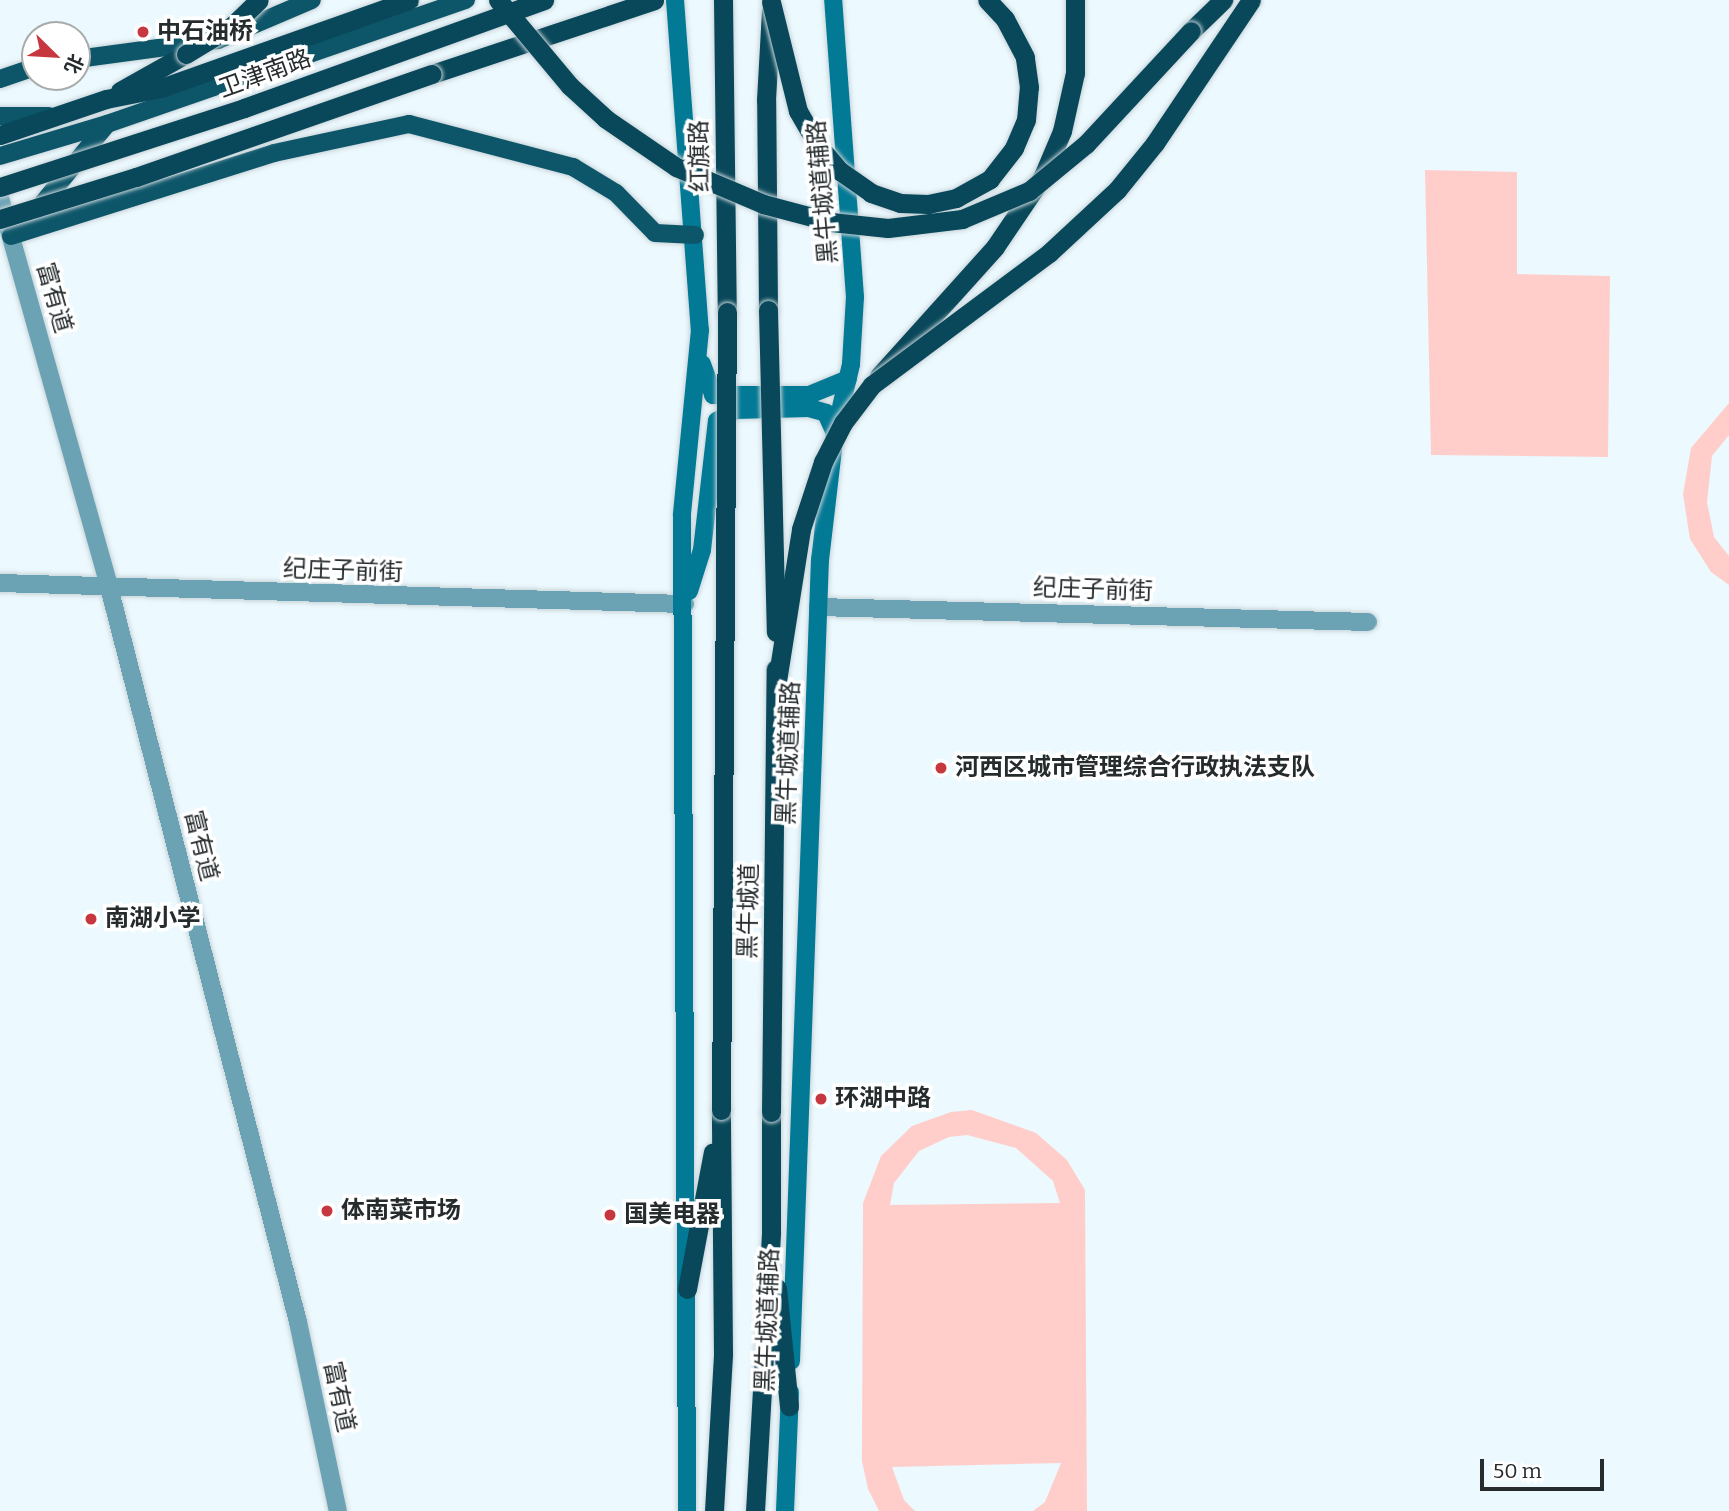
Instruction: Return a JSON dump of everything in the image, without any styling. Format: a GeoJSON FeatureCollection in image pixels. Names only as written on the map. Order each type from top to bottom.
{"type":"FeatureCollection","features":[{"type":"Feature","properties":{"kind":"highway"},"geometry":{"type":"LineString","coordinates":[[106,99],[219,35],[259,0]]}},
{"type":"Feature","properties":{"kind":"highway","name":"卫津南路"},"geometry":{"type":"LineString","coordinates":[[0,135],[106,99],[161,88],[409,0]]}},
{"type":"Feature","properties":{"kind":"highway"},"geometry":{"type":"LineString","coordinates":[[498,0],[570,86],[606,119],[676,167],[763,204],[805,216],[899,229],[978,214],[1052,175],[1223,0]]}},
{"type":"Feature","properties":{"kind":"highway","name":"卫津南路"},"geometry":{"type":"LineString","coordinates":[[0,187],[244,108],[544,0]]}},
{"type":"Feature","properties":{"kind":"highway"},"geometry":{"type":"LineString","coordinates":[[0,219],[136,177],[654,0]]}},
{"type":"Feature","properties":{"kind":"highway","name":"红旗路"},"geometry":{"type":"LineString","coordinates":[[723,0],[727,312]]}},
{"type":"Feature","properties":{"kind":"highway"},"geometry":{"type":"LineString","coordinates":[[771,1],[798,111],[817,144],[859,186],[887,200],[914,204],[956,198],[990,179],[1007,159],[1024,127],[1029,87],[1025,57],[1005,19],[987,0]]}},
{"type":"Feature","properties":{"kind":"highway"},"geometry":{"type":"LineString","coordinates":[[777,681],[808,503],[831,445],[872,385],[917,329],[995,247],[1044,176],[1062,131],[1075,73],[1075,0]]}},
{"type":"Feature","properties":{"kind":"highway"},"geometry":{"type":"LineString","coordinates":[[872,385],[1049,253],[1117,190],[1155,143],[1251,0]]}},
{"type":"Feature","properties":{"kind":"highway","name":"黑牛城道"},"geometry":{"type":"LineString","coordinates":[[755,1511],[771,1231],[777,681],[766,100],[771,1]]}},
{"type":"Feature","properties":{"kind":"highway","name":"黑牛城道"},"geometry":{"type":"LineString","coordinates":[[714,1511],[723,1353],[721,1110],[727,312]]}},
{"type":"Feature","properties":{"kind":"highway"},"geometry":{"type":"LineString","coordinates":[[687,1289],[721,1110]]}},
{"type":"Feature","properties":{"kind":"highway"},"geometry":{"type":"LineString","coordinates":[[771,1231],[789,1406]]}},
{"type":"Feature","properties":{"kind":"main road"},"geometry":{"type":"LineString","coordinates":[[91,57],[218,40],[312,0]]}},
{"type":"Feature","properties":{"kind":"main road"},"geometry":{"type":"LineString","coordinates":[[0,156],[107,124],[466,0]]}},
{"type":"Feature","properties":{"kind":"main road"},"geometry":{"type":"LineString","coordinates":[[676,0],[695,235],[699,354],[682,515],[685,604],[687,1511]]}},
{"type":"Feature","properties":{"kind":"main road","name":"黑牛城道辅路"},"geometry":{"type":"LineString","coordinates":[[785,1511],[818,607],[835,433],[848,379],[855,297],[853,238],[833,0]]}},
{"type":"Feature","properties":{"kind":"main road"},"geometry":{"type":"LineString","coordinates":[[0,79],[21,72]]}},
{"type":"Feature","properties":{"kind":"main road"},"geometry":{"type":"LineString","coordinates":[[0,116],[55,116]]}},
{"type":"Feature","properties":{"kind":"main road"},"geometry":{"type":"LineString","coordinates":[[6,237],[59,187],[107,124]]}},
{"type":"Feature","properties":{"kind":"main road"},"geometry":{"type":"LineString","coordinates":[[6,237],[274,153],[409,124],[573,167],[616,193],[655,233],[665,237],[695,235]]}},
{"type":"Feature","properties":{"kind":"main road"},"geometry":{"type":"LineString","coordinates":[[699,354],[713,395],[808,395],[848,379]]}},
{"type":"Feature","properties":{"kind":"main road"},"geometry":{"type":"LineString","coordinates":[[685,604],[702,550],[716,421],[736,410],[808,408],[826,413],[835,433]]}},
{"type":"Feature","properties":{"kind":"street","name":"富有道"},"geometry":{"type":"LineString","coordinates":[[0,198],[6,237],[109,587],[298,1322],[338,1511]]}},
{"type":"Feature","properties":{"kind":"street","name":"纪庄子前街"},"geometry":{"type":"LineString","coordinates":[[0,583],[685,604]]}},
{"type":"Feature","properties":{"kind":"street","name":"纪庄子前街"},"geometry":{"type":"LineString","coordinates":[[818,607],[1368,622]]}},
{"type":"Feature","properties":{"kind":"shaded area"},"geometry":{"type":"Polygon","coordinates":[[[1425,170],[1517,172],[1517,274],[1610,276],[1608,457],[1431,455],[1425,170]]]}},
{"type":"Feature","properties":{"kind":"shaded area"},"geometry":{"type":"Polygon","coordinates":[[[1729,403],[1729,435],[1712,456],[1707,502],[1714,537],[1729,556],[1729,585],[1711,572],[1690,539],[1683,494],[1691,448],[1729,403]]]}},
{"type":"Feature","properties":{"kind":"shaded area"},"geometry":{"type":"Polygon","coordinates":[[[972,1110],[1036,1133],[1067,1160],[1085,1190],[1087,1511],[1033,1511],[1045,1502],[1061,1463],[892,1467],[904,1500],[915,1511],[879,1511],[868,1489],[862,1461],[863,1203],[881,1156],[912,1126],[951,1112],[972,1110]],[[967,1135],[949,1137],[919,1151],[894,1183],[890,1205],[1060,1203],[1053,1181],[1016,1148],[967,1135]]]}},
{"type":"Feature","properties":{"kind":"place","name":"中石油桥"},"geometry":{"type":"Point","coordinates":[143,32]}},
{"type":"Feature","properties":{"kind":"place","name":"河西区城市管理综合行政执法支队"},"geometry":{"type":"Point","coordinates":[941,768]}},
{"type":"Feature","properties":{"kind":"place","name":"南湖小学"},"geometry":{"type":"Point","coordinates":[91,919]}},
{"type":"Feature","properties":{"kind":"place","name":"环湖中路"},"geometry":{"type":"Point","coordinates":[821,1099]}},
{"type":"Feature","properties":{"kind":"place","name":"体南菜市场"},"geometry":{"type":"Point","coordinates":[327,1211]}},
{"type":"Feature","properties":{"kind":"place","name":"国美电器"},"geometry":{"type":"Point","coordinates":[610,1215]}}]}
